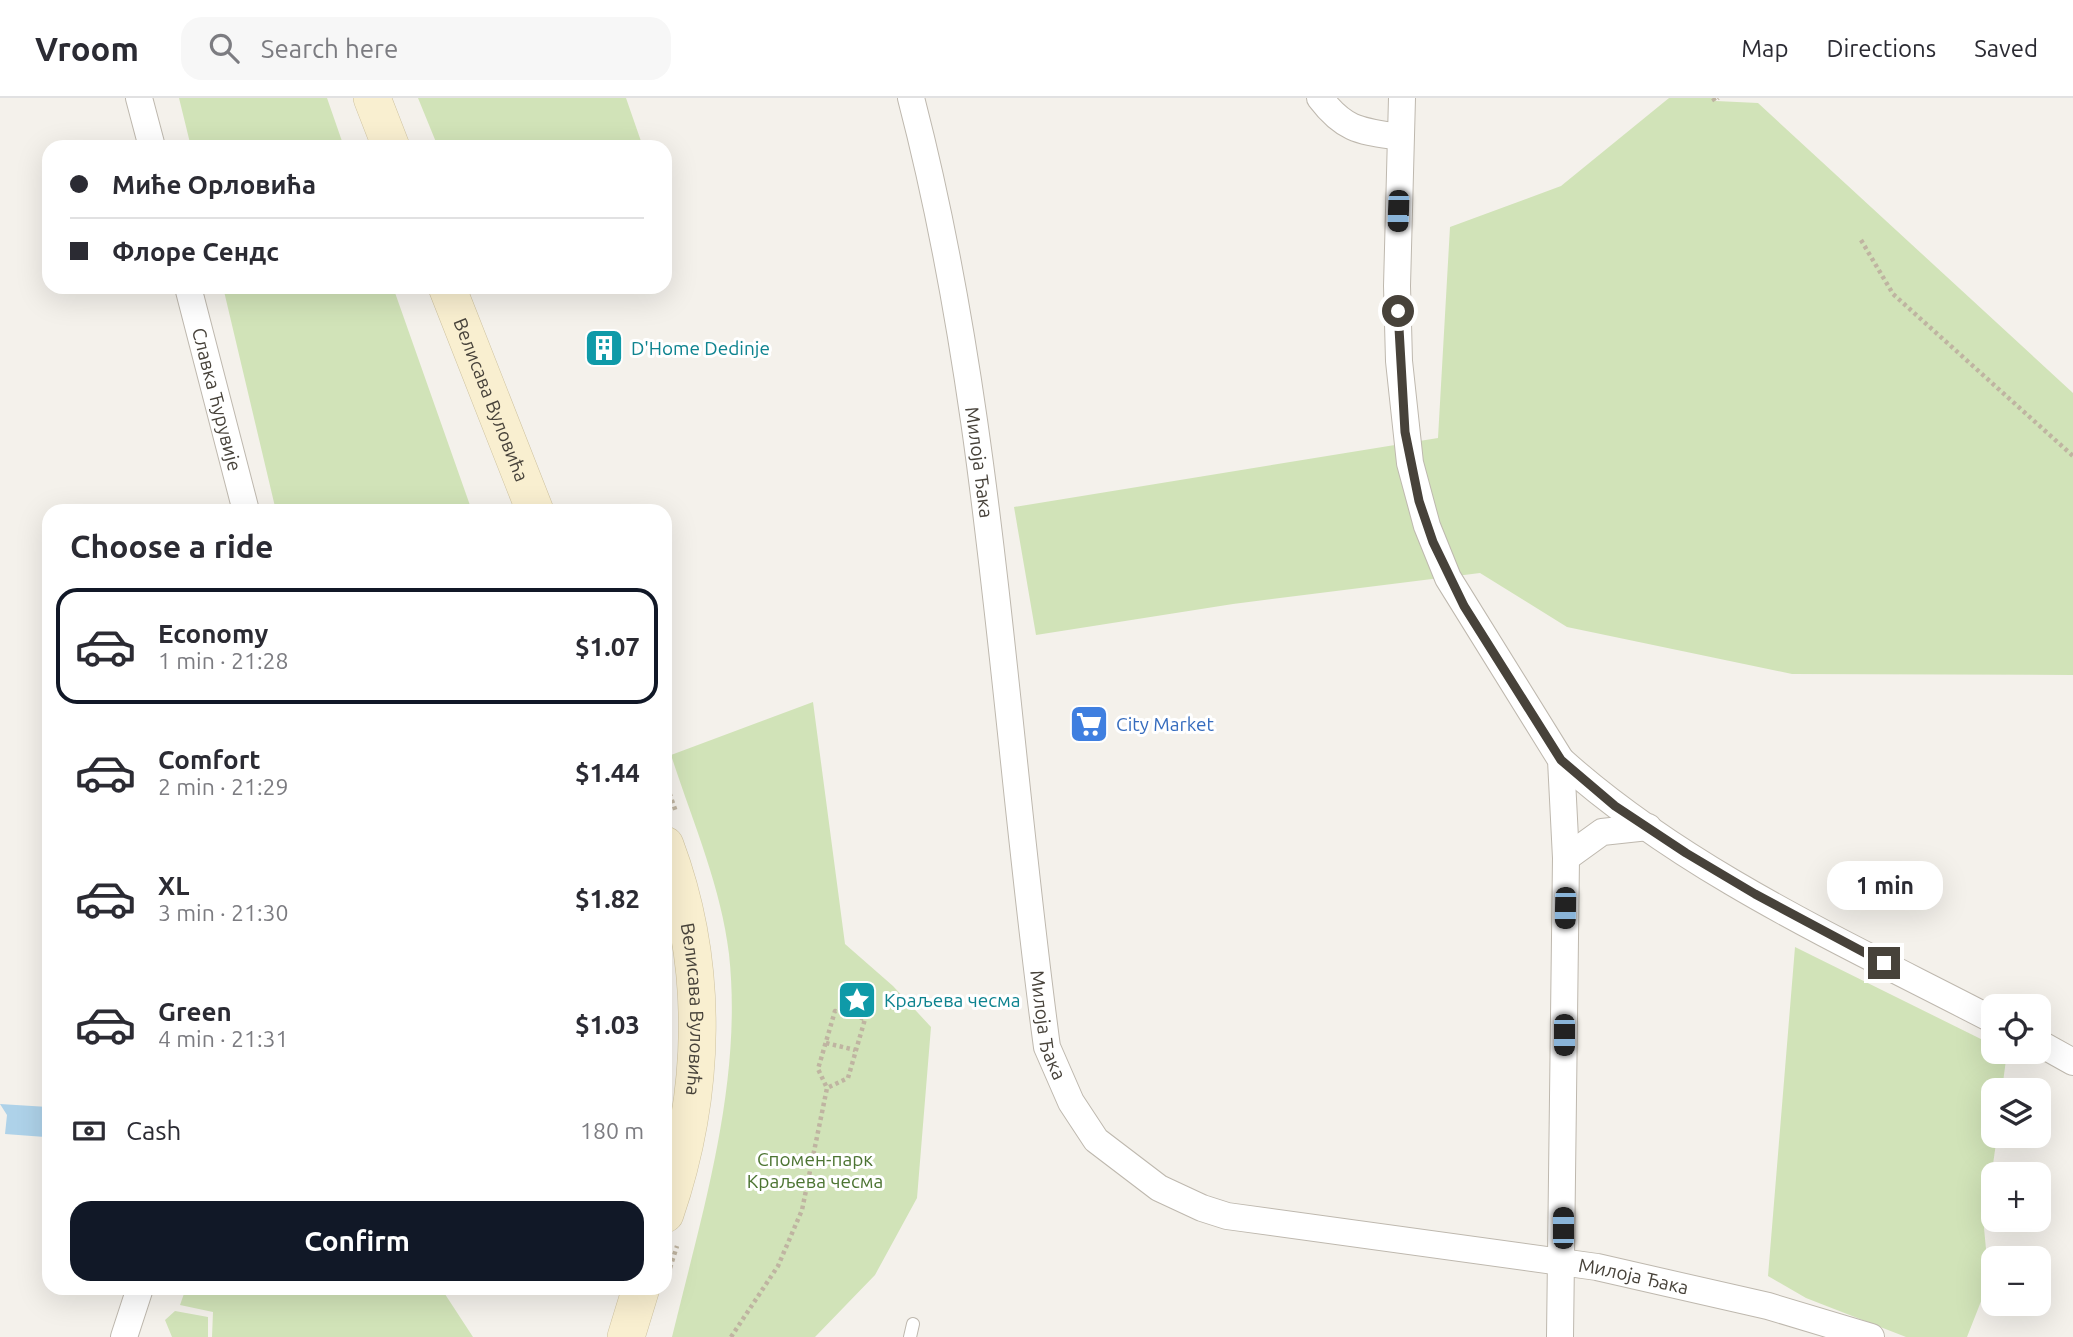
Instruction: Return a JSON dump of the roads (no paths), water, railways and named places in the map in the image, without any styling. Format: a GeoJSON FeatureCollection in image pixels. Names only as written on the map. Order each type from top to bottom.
{"type":"FeatureCollection","features":[{"type":"Feature","properties":{"kind":"street"},"geometry":{"type":"LineString","coordinates":[[139,98],[150,140]]}},
{"type":"Feature","properties":{"kind":"street"},"geometry":{"type":"LineString","coordinates":[[372,98],[388,140]]}},
{"type":"Feature","properties":{"kind":"street","name":"Милоја Ђака"},"geometry":{"type":"LineString","coordinates":[[911,98],[928,164],[976,435],[1047,1047],[1071,1102],[1096,1140],[1159,1188],[1202,1208],[1227,1216],[1562,1262],[1690,1287],[1842,1332],[1871,1337]]}},
{"type":"Feature","properties":{"kind":"street"},"geometry":{"type":"LineString","coordinates":[[1320,98],[1343,124],[1356,130],[1400,136]]}},
{"type":"Feature","properties":{"kind":"street"},"geometry":{"type":"LineString","coordinates":[[1402,98],[1397,235],[1399,361],[1405,432],[1419,501],[1448,578],[1561,760],[1615,806],[1755,894],[1981,1014]]}},
{"type":"Feature","properties":{"kind":"street","name":"Славка Ћурувије"},"geometry":{"type":"LineString","coordinates":[[190,294],[244,504]]}},
{"type":"Feature","properties":{"kind":"street","name":"Велисава Вуловића"},"geometry":{"type":"LineString","coordinates":[[450,294],[532,504]]}},
{"type":"Feature","properties":{"kind":"street"},"geometry":{"type":"LineString","coordinates":[[1560,1337],[1566,858],[1561,760]]}},
{"type":"Feature","properties":{"kind":"street"},"geometry":{"type":"LineString","coordinates":[[1566,858],[1602,832],[1648,827]]}},
{"type":"Feature","properties":{"kind":"street","name":"Велисава Вуловића"},"geometry":{"type":"LineString","coordinates":[[672,868],[692,949],[697,1049],[688,1134],[672,1190]]}},
{"type":"Feature","properties":{"kind":"street"},"geometry":{"type":"LineString","coordinates":[[2051,1050],[2073,1062]]}},
{"type":"Feature","properties":{"kind":"street"},"geometry":{"type":"LineString","coordinates":[[124,1337],[139,1295]]}},
{"type":"Feature","properties":{"kind":"street"},"geometry":{"type":"LineString","coordinates":[[626,1337],[639,1295]]}},
{"type":"Feature","properties":{"kind":"water"},"geometry":{"type":"Polygon","coordinates":[[[0,1104],[42,1107],[42,1137],[5,1134],[7,1115],[0,1104]]]}},
{"type":"Feature","properties":{"kind":"place","name":"D'Home Dedinje"},"geometry":{"type":"Point","coordinates":[604,348]}},
{"type":"Feature","properties":{"kind":"place","name":"City Market"},"geometry":{"type":"Point","coordinates":[1089,724]}},
{"type":"Feature","properties":{"kind":"place","name":"Краљева чесма"},"geometry":{"type":"Point","coordinates":[857,1000]}},
{"type":"Feature","properties":{"kind":"park label","name":"Спомен-парк Краљева чесма"},"geometry":{"type":"Point","coordinates":[815,1170]}}]}
